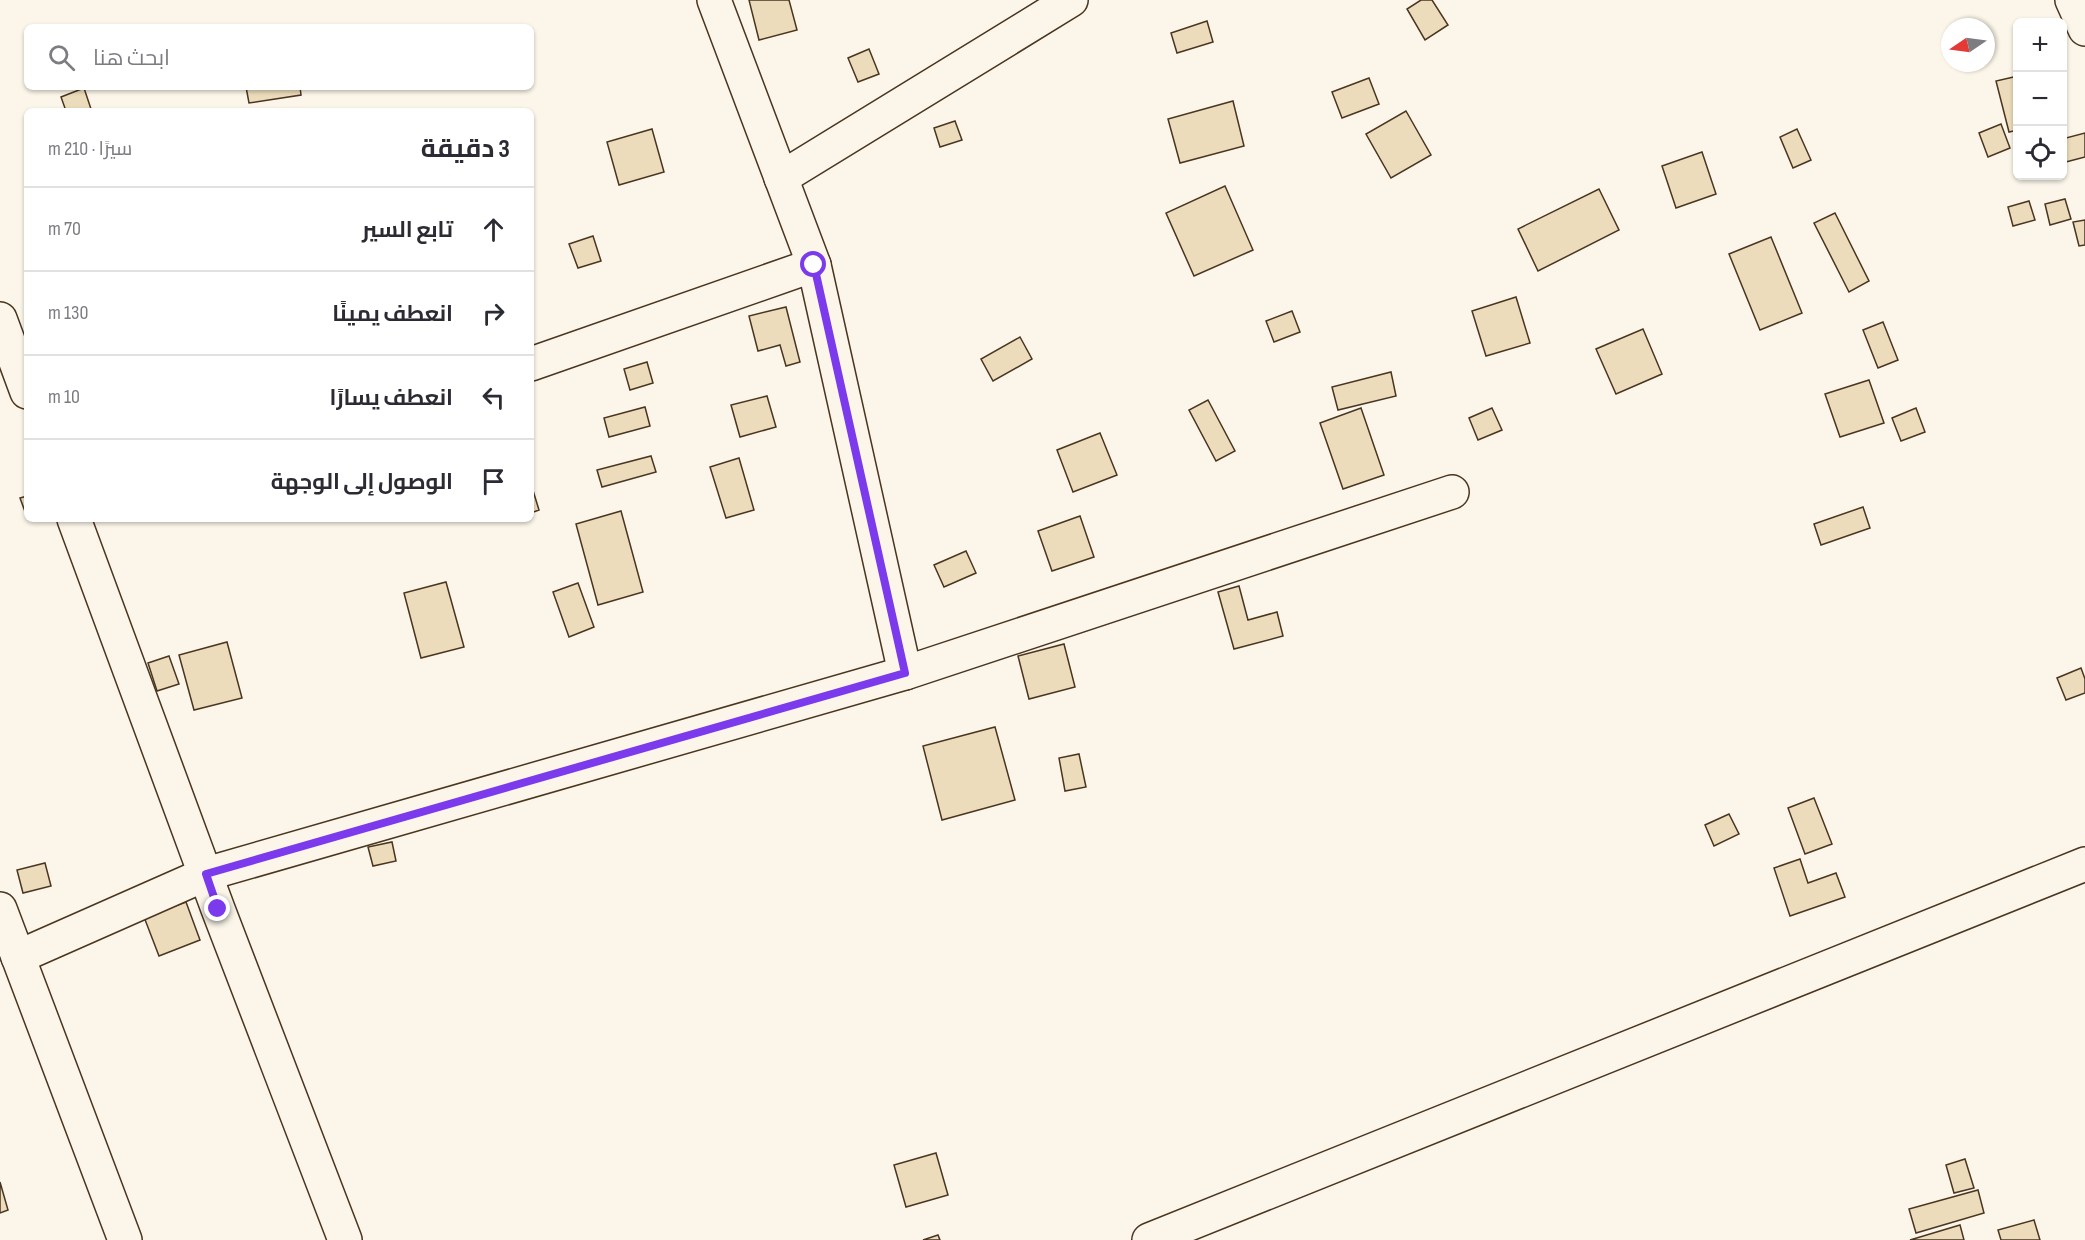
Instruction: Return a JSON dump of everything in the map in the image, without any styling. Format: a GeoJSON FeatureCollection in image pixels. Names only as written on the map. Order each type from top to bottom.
{"type":"FeatureCollection","features":[{"type":"Feature","properties":{"kind":"street"},"geometry":{"type":"LineString","coordinates":[[714,0],[814,265],[905,673]]}},
{"type":"Feature","properties":{"kind":"street"},"geometry":{"type":"LineString","coordinates":[[781,178],[1071,0]]}},
{"type":"Feature","properties":{"kind":"street"},"geometry":{"type":"LineString","coordinates":[[2072,0],[2085,29]]}},
{"type":"Feature","properties":{"kind":"street"},"geometry":{"type":"LineString","coordinates":[[534,363],[814,265]]}},
{"type":"Feature","properties":{"kind":"street"},"geometry":{"type":"LineString","coordinates":[[0,319],[24,384]]}},
{"type":"Feature","properties":{"kind":"street"},"geometry":{"type":"LineString","coordinates":[[18,957],[206,874],[905,673],[1452,492]]}},
{"type":"Feature","properties":{"kind":"street"},"geometry":{"type":"LineString","coordinates":[[79,522],[206,874],[345,1240]]}},
{"type":"Feature","properties":{"kind":"street"},"geometry":{"type":"LineString","coordinates":[[1149,1240],[2085,864]]}},
{"type":"Feature","properties":{"kind":"street"},"geometry":{"type":"LineString","coordinates":[[0,909],[120,1238]]}},
{"type":"Feature","properties":{"kind":"building"},"geometry":{"type":"Polygon","coordinates":[[[749,0],[789,0],[797,30],[759,40],[749,0]]]}},
{"type":"Feature","properties":{"kind":"building"},"geometry":{"type":"Polygon","coordinates":[[[1421,0],[1432,0],[1448,25],[1425,40],[1407,9],[1421,0]]]}},
{"type":"Feature","properties":{"kind":"building"},"geometry":{"type":"Polygon","coordinates":[[[1207,21],[1213,42],[1177,53],[1171,33],[1207,21]]]}},
{"type":"Feature","properties":{"kind":"building"},"geometry":{"type":"Polygon","coordinates":[[[869,49],[879,74],[858,82],[848,58],[869,49]]]}},
{"type":"Feature","properties":{"kind":"building"},"geometry":{"type":"Polygon","coordinates":[[[2013,77],[2013,131],[2009,132],[1996,81],[2013,77]]]}},
{"type":"Feature","properties":{"kind":"building"},"geometry":{"type":"Polygon","coordinates":[[[1369,78],[1379,104],[1342,118],[1332,92],[1369,78]]]}},
{"type":"Feature","properties":{"kind":"building"},"geometry":{"type":"Polygon","coordinates":[[[85,90],[91,108],[65,108],[61,97],[85,90]]]}},
{"type":"Feature","properties":{"kind":"building"},"geometry":{"type":"Polygon","coordinates":[[[247,90],[300,90],[301,95],[249,103],[247,90]]]}},
{"type":"Feature","properties":{"kind":"building"},"geometry":{"type":"Polygon","coordinates":[[[1233,101],[1244,146],[1180,163],[1168,119],[1233,101]]]}},
{"type":"Feature","properties":{"kind":"building"},"geometry":{"type":"Polygon","coordinates":[[[1406,111],[1431,155],[1391,178],[1366,134],[1406,111]]]}},
{"type":"Feature","properties":{"kind":"building"},"geometry":{"type":"Polygon","coordinates":[[[955,121],[962,140],[940,147],[934,128],[955,121]]]}},
{"type":"Feature","properties":{"kind":"building"},"geometry":{"type":"Polygon","coordinates":[[[2001,124],[2010,148],[1988,157],[1979,133],[2001,124]]]}},
{"type":"Feature","properties":{"kind":"building"},"geometry":{"type":"Polygon","coordinates":[[[652,129],[664,172],[619,185],[607,142],[652,129]]]}},
{"type":"Feature","properties":{"kind":"building"},"geometry":{"type":"Polygon","coordinates":[[[1797,129],[1811,160],[1793,168],[1780,137],[1797,129]]]}},
{"type":"Feature","properties":{"kind":"building"},"geometry":{"type":"Polygon","coordinates":[[[2085,133],[2085,157],[2067,162],[2067,138],[2085,133]]]}},
{"type":"Feature","properties":{"kind":"building"},"geometry":{"type":"Polygon","coordinates":[[[1702,152],[1716,194],[1676,208],[1662,166],[1702,152]]]}},
{"type":"Feature","properties":{"kind":"building"},"geometry":{"type":"Polygon","coordinates":[[[1225,186],[1253,250],[1194,276],[1166,213],[1225,186]]]}},
{"type":"Feature","properties":{"kind":"building"},"geometry":{"type":"Polygon","coordinates":[[[1599,189],[1619,230],[1538,271],[1518,229],[1599,189]]]}},
{"type":"Feature","properties":{"kind":"building"},"geometry":{"type":"Polygon","coordinates":[[[2065,199],[2071,219],[2050,225],[2045,204],[2065,199]]]}},
{"type":"Feature","properties":{"kind":"building"},"geometry":{"type":"Polygon","coordinates":[[[2029,201],[2035,220],[2013,226],[2008,207],[2029,201]]]}},
{"type":"Feature","properties":{"kind":"building"},"geometry":{"type":"Polygon","coordinates":[[[1835,213],[1869,281],[1849,292],[1814,223],[1835,213]]]}},
{"type":"Feature","properties":{"kind":"building"},"geometry":{"type":"Polygon","coordinates":[[[2085,220],[2085,245],[2079,246],[2073,222],[2085,220]]]}},
{"type":"Feature","properties":{"kind":"building"},"geometry":{"type":"Polygon","coordinates":[[[593,236],[601,261],[578,268],[569,244],[593,236]]]}},
{"type":"Feature","properties":{"kind":"building"},"geometry":{"type":"Polygon","coordinates":[[[1771,237],[1802,313],[1760,330],[1729,254],[1771,237]]]}},
{"type":"Feature","properties":{"kind":"building"},"geometry":{"type":"Polygon","coordinates":[[[1516,297],[1530,343],[1486,356],[1472,311],[1516,297]]]}},
{"type":"Feature","properties":{"kind":"building"},"geometry":{"type":"Polygon","coordinates":[[[786,307],[800,362],[786,366],[780,345],[758,351],[749,316],[786,307]]]}},
{"type":"Feature","properties":{"kind":"building"},"geometry":{"type":"Polygon","coordinates":[[[1292,311],[1300,332],[1274,342],[1266,321],[1292,311]]]}},
{"type":"Feature","properties":{"kind":"building"},"geometry":{"type":"Polygon","coordinates":[[[1883,322],[1898,360],[1878,368],[1863,330],[1883,322]]]}},
{"type":"Feature","properties":{"kind":"building"},"geometry":{"type":"Polygon","coordinates":[[[1643,329],[1662,374],[1616,394],[1596,349],[1643,329]]]}},
{"type":"Feature","properties":{"kind":"building"},"geometry":{"type":"Polygon","coordinates":[[[1020,337],[1032,359],[993,381],[981,359],[1020,337]]]}},
{"type":"Feature","properties":{"kind":"building"},"geometry":{"type":"Polygon","coordinates":[[[647,362],[653,383],[630,390],[624,369],[647,362]]]}},
{"type":"Feature","properties":{"kind":"building"},"geometry":{"type":"Polygon","coordinates":[[[1391,372],[1396,396],[1338,410],[1332,387],[1391,372]]]}},
{"type":"Feature","properties":{"kind":"building"},"geometry":{"type":"Polygon","coordinates":[[[1869,380],[1884,423],[1840,437],[1825,394],[1869,380]]]}},
{"type":"Feature","properties":{"kind":"building"},"geometry":{"type":"Polygon","coordinates":[[[767,396],[776,427],[740,437],[731,405],[767,396]]]}},
{"type":"Feature","properties":{"kind":"building"},"geometry":{"type":"Polygon","coordinates":[[[1208,400],[1235,451],[1216,461],[1189,410],[1208,400]]]}},
{"type":"Feature","properties":{"kind":"building"},"geometry":{"type":"Polygon","coordinates":[[[645,407],[650,426],[609,437],[604,418],[645,407]]]}},
{"type":"Feature","properties":{"kind":"building"},"geometry":{"type":"Polygon","coordinates":[[[1361,408],[1384,475],[1343,489],[1320,423],[1361,408]]]}},
{"type":"Feature","properties":{"kind":"building"},"geometry":{"type":"Polygon","coordinates":[[[1492,408],[1502,430],[1478,440],[1469,418],[1492,408]]]}},
{"type":"Feature","properties":{"kind":"building"},"geometry":{"type":"Polygon","coordinates":[[[1916,408],[1925,432],[1901,441],[1892,418],[1916,408]]]}},
{"type":"Feature","properties":{"kind":"building"},"geometry":{"type":"Polygon","coordinates":[[[1100,433],[1117,475],[1073,492],[1057,450],[1100,433]]]}},
{"type":"Feature","properties":{"kind":"building"},"geometry":{"type":"Polygon","coordinates":[[[651,456],[656,472],[602,487],[597,470],[651,456]]]}},
{"type":"Feature","properties":{"kind":"building"},"geometry":{"type":"Polygon","coordinates":[[[739,458],[754,510],[726,518],[710,467],[739,458]]]}},
{"type":"Feature","properties":{"kind":"building"},"geometry":{"type":"Polygon","coordinates":[[[534,494],[539,510],[534,512],[534,494]]]}},
{"type":"Feature","properties":{"kind":"building"},"geometry":{"type":"Polygon","coordinates":[[[24,497],[24,509],[20,498],[24,497]]]}},
{"type":"Feature","properties":{"kind":"building"},"geometry":{"type":"Polygon","coordinates":[[[1863,507],[1870,528],[1821,545],[1814,524],[1863,507]]]}},
{"type":"Feature","properties":{"kind":"building"},"geometry":{"type":"Polygon","coordinates":[[[621,511],[643,592],[598,605],[576,524],[621,511]]]}},
{"type":"Feature","properties":{"kind":"building"},"geometry":{"type":"Polygon","coordinates":[[[1080,516],[1094,557],[1052,571],[1038,531],[1080,516]]]}},
{"type":"Feature","properties":{"kind":"building"},"geometry":{"type":"Polygon","coordinates":[[[966,551],[976,573],[944,587],[934,565],[966,551]]]}},
{"type":"Feature","properties":{"kind":"building"},"geometry":{"type":"Polygon","coordinates":[[[446,582],[464,647],[421,658],[404,593],[446,582]]]}},
{"type":"Feature","properties":{"kind":"building"},"geometry":{"type":"Polygon","coordinates":[[[578,583],[594,627],[569,637],[553,592],[578,583]]]}},
{"type":"Feature","properties":{"kind":"building"},"geometry":{"type":"Polygon","coordinates":[[[1239,586],[1248,620],[1277,612],[1283,636],[1234,649],[1218,592],[1239,586]]]}},
{"type":"Feature","properties":{"kind":"building"},"geometry":{"type":"Polygon","coordinates":[[[227,642],[242,698],[194,710],[179,655],[227,642]]]}},
{"type":"Feature","properties":{"kind":"building"},"geometry":{"type":"Polygon","coordinates":[[[1064,644],[1075,687],[1029,699],[1018,656],[1064,644]]]}},
{"type":"Feature","properties":{"kind":"building"},"geometry":{"type":"Polygon","coordinates":[[[169,656],[179,684],[157,691],[148,663],[169,656]]]}},
{"type":"Feature","properties":{"kind":"building"},"geometry":{"type":"Polygon","coordinates":[[[2081,668],[2085,679],[2085,693],[2066,700],[2057,678],[2081,668]]]}},
{"type":"Feature","properties":{"kind":"building"},"geometry":{"type":"Polygon","coordinates":[[[995,727],[1015,800],[942,820],[923,746],[995,727]]]}},
{"type":"Feature","properties":{"kind":"building"},"geometry":{"type":"Polygon","coordinates":[[[1079,754],[1086,787],[1065,791],[1059,758],[1079,754]]]}},
{"type":"Feature","properties":{"kind":"building"},"geometry":{"type":"Polygon","coordinates":[[[1814,798],[1832,844],[1805,854],[1788,808],[1814,798]]]}},
{"type":"Feature","properties":{"kind":"building"},"geometry":{"type":"Polygon","coordinates":[[[1729,814],[1739,834],[1714,846],[1705,825],[1729,814]]]}},
{"type":"Feature","properties":{"kind":"building"},"geometry":{"type":"Polygon","coordinates":[[[392,842],[396,861],[373,866],[368,847],[392,842]]]}},
{"type":"Feature","properties":{"kind":"building"},"geometry":{"type":"Polygon","coordinates":[[[1800,859],[1808,883],[1836,873],[1845,897],[1790,916],[1774,868],[1800,859]]]}},
{"type":"Feature","properties":{"kind":"building"},"geometry":{"type":"Polygon","coordinates":[[[45,863],[51,886],[23,893],[17,870],[45,863]]]}},
{"type":"Feature","properties":{"kind":"building"},"geometry":{"type":"Polygon","coordinates":[[[186,902],[200,940],[159,956],[144,917],[186,902]]]}},
{"type":"Feature","properties":{"kind":"building"},"geometry":{"type":"Polygon","coordinates":[[[936,1153],[948,1195],[906,1207],[894,1165],[936,1153]]]}},
{"type":"Feature","properties":{"kind":"building"},"geometry":{"type":"Polygon","coordinates":[[[1965,1159],[1974,1188],[1954,1193],[1946,1165],[1965,1159]]]}},
{"type":"Feature","properties":{"kind":"building"},"geometry":{"type":"Polygon","coordinates":[[[0,1182],[8,1210],[0,1213],[0,1182]]]}},
{"type":"Feature","properties":{"kind":"building"},"geometry":{"type":"Polygon","coordinates":[[[1978,1190],[1984,1213],[1916,1233],[1909,1209],[1978,1190]]]}},
{"type":"Feature","properties":{"kind":"building"},"geometry":{"type":"Polygon","coordinates":[[[2034,1220],[2040,1240],[2001,1240],[1998,1230],[2034,1220]]]}},
{"type":"Feature","properties":{"kind":"building"},"geometry":{"type":"Polygon","coordinates":[[[1960,1225],[1964,1240],[1910,1240],[1960,1225]]]}},
{"type":"Feature","properties":{"kind":"building"},"geometry":{"type":"Polygon","coordinates":[[[938,1235],[940,1240],[923,1240],[938,1235]]]}},
{"type":"Feature","properties":{"kind":"route"},"geometry":{"type":"LineString","coordinates":[[218,909],[206,874],[905,673],[814,265]]}}]}
